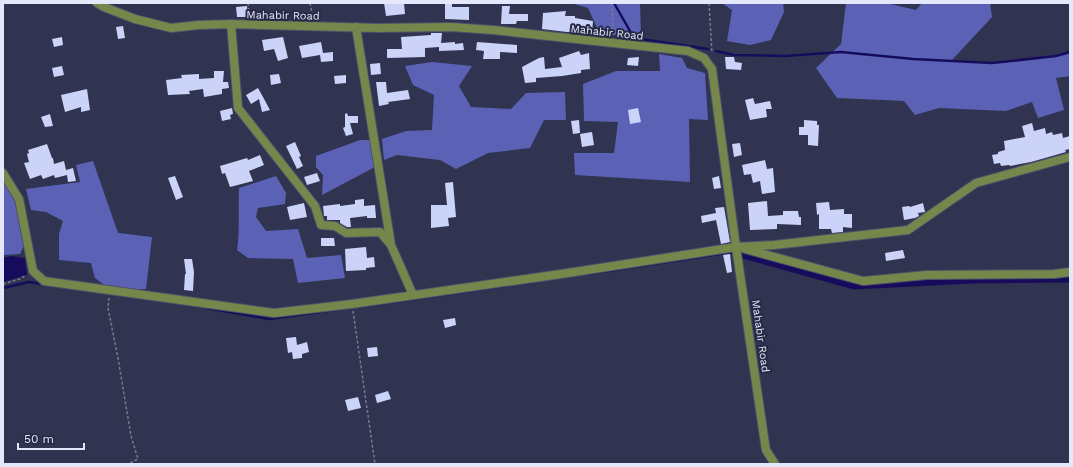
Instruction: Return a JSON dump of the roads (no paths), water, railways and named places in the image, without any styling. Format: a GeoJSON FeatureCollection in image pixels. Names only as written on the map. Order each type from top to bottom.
{"type":"FeatureCollection","features":[{"type":"Feature","properties":{"kind":"street","name":"Mahabir Road"},"geometry":{"type":"LineString","coordinates":[[97,3],[135,19],[171,28],[231,24],[356,27],[451,27],[688,51],[704,58],[712,69],[736,247],[766,450],[775,464]]}},
{"type":"Feature","properties":{"kind":"street"},"geometry":{"type":"LineString","coordinates":[[231,24],[238,108],[314,206],[321,225],[335,226],[346,233],[380,232],[391,245]]}},
{"type":"Feature","properties":{"kind":"street"},"geometry":{"type":"LineString","coordinates":[[356,27],[391,245],[413,295]]}},
{"type":"Feature","properties":{"kind":"street"},"geometry":{"type":"LineString","coordinates":[[3,173],[20,199],[33,271],[44,281],[274,313],[352,304],[562,274],[736,247],[774,245],[908,230],[976,183],[1070,157]]}},
{"type":"Feature","properties":{"kind":"street"},"geometry":{"type":"LineString","coordinates":[[736,247],[863,280],[927,275],[1054,274],[1070,272]]}},
{"type":"Feature","properties":{"kind":"waterway"},"geometry":{"type":"LineString","coordinates":[[614,3],[634,38],[708,49]]}},
{"type":"Feature","properties":{"kind":"waterway"},"geometry":{"type":"LineString","coordinates":[[716,51],[734,55],[785,56],[841,52],[913,59],[992,63],[1056,56],[1070,52]]}},
{"type":"Feature","properties":{"kind":"waterway"},"geometry":{"type":"LineString","coordinates":[[588,274],[733,252]]}},
{"type":"Feature","properties":{"kind":"waterway"},"geometry":{"type":"LineString","coordinates":[[743,254],[854,285],[972,279],[1070,278]]}},
{"type":"Feature","properties":{"kind":"waterway"},"geometry":{"type":"LineString","coordinates":[[3,288],[29,282],[54,286]]}},
{"type":"Feature","properties":{"kind":"waterway"},"geometry":{"type":"LineString","coordinates":[[359,307],[533,282]]}},
{"type":"Feature","properties":{"kind":"waterway"},"geometry":{"type":"LineString","coordinates":[[207,308],[269,319],[349,308]]}}]}
